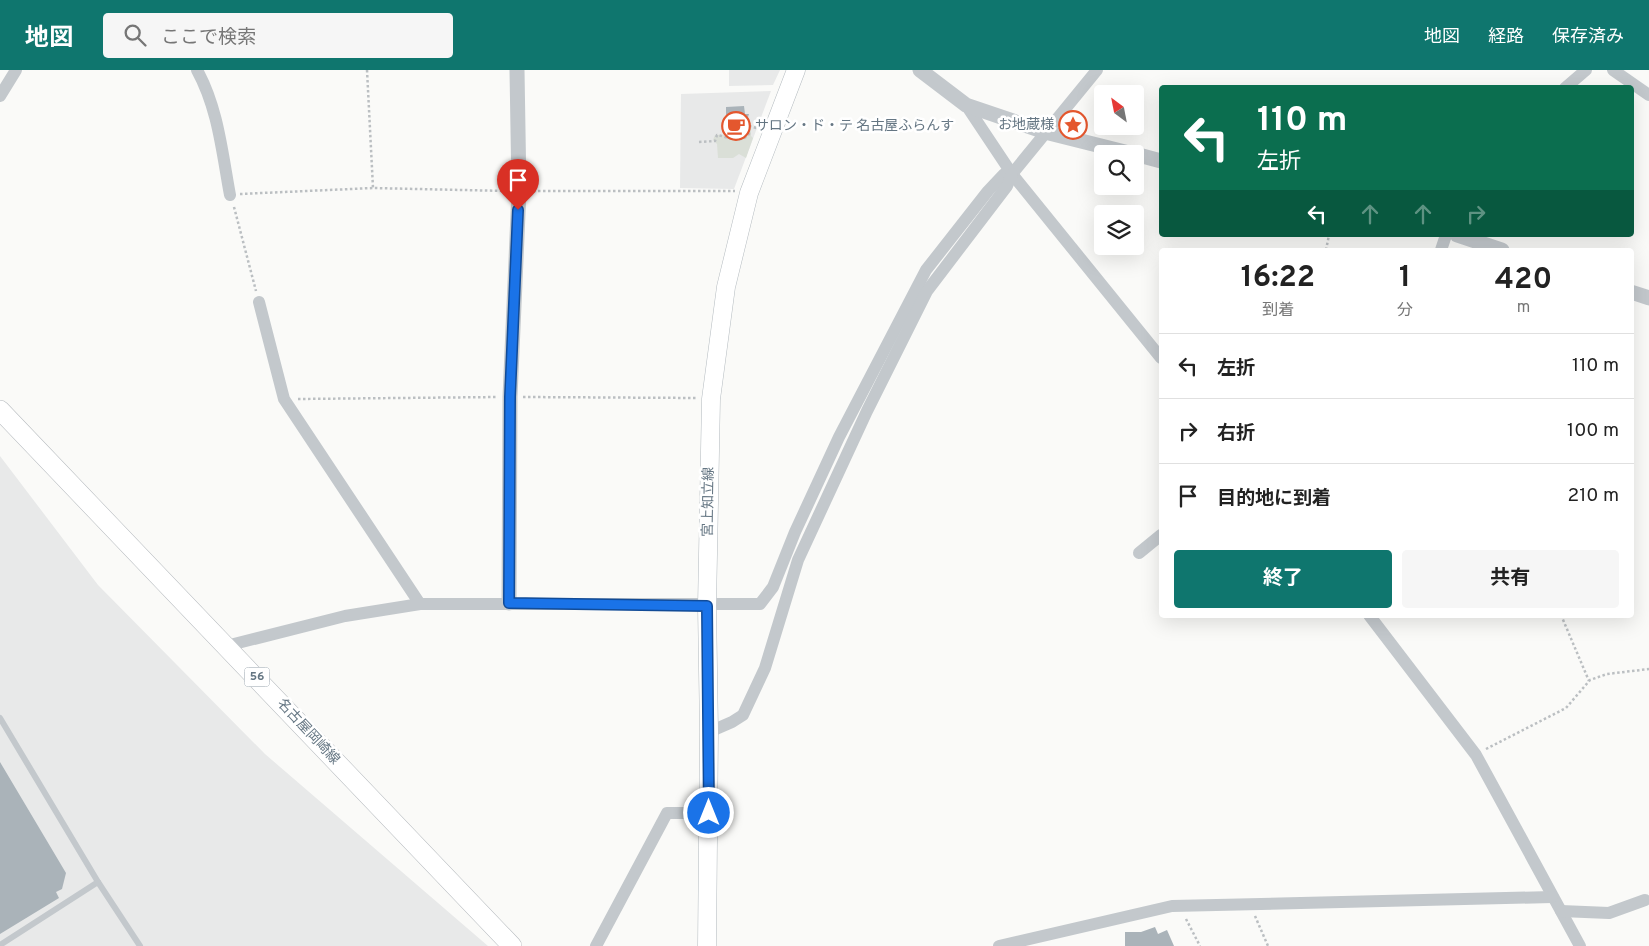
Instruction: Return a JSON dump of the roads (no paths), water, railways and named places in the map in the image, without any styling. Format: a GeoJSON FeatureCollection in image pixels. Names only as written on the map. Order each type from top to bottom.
{"type":"FeatureCollection","features":[{"type":"Feature","properties":{"kind":"main road","name":"宮上知立線"},"geometry":{"type":"LineString","coordinates":[[707,946],[709,732],[707,606],[711,399],[726,287],[749,192],[796,70]]}},
{"type":"Feature","properties":{"kind":"main road","name":"名古屋岡崎線"},"geometry":{"type":"LineString","coordinates":[[0,410],[512,946]]}},
{"type":"Feature","properties":{"kind":"street"},"geometry":{"type":"LineString","coordinates":[[0,96],[16,70]]}},
{"type":"Feature","properties":{"kind":"street"},"geometry":{"type":"LineString","coordinates":[[196,70],[204,84],[217,122],[230,194]]}},
{"type":"Feature","properties":{"kind":"street"},"geometry":{"type":"LineString","coordinates":[[509,603],[510,397],[519,191],[517,70]]}},
{"type":"Feature","properties":{"kind":"street"},"geometry":{"type":"LineString","coordinates":[[920,70],[966,105],[1045,132],[1098,145]]}},
{"type":"Feature","properties":{"kind":"street"},"geometry":{"type":"LineString","coordinates":[[709,732],[743,715],[765,668],[798,560],[867,411],[927,291],[1008,186],[1012,174],[1097,70]]}},
{"type":"Feature","properties":{"kind":"street"},"geometry":{"type":"LineString","coordinates":[[1568,85],[1586,70]]}},
{"type":"Feature","properties":{"kind":"street"},"geometry":{"type":"LineString","coordinates":[[1613,70],[1649,95]]}},
{"type":"Feature","properties":{"kind":"street"},"geometry":{"type":"LineString","coordinates":[[966,105],[1012,174],[1159,356]]}},
{"type":"Feature","properties":{"kind":"street"},"geometry":{"type":"LineString","coordinates":[[1144,157],[1159,160]]}},
{"type":"Feature","properties":{"kind":"street"},"geometry":{"type":"LineString","coordinates":[[226,646],[345,616],[420,604],[509,603],[707,606],[760,604],[773,587],[795,532],[839,437],[926,270],[988,190],[1004,174],[1012,174]]}},
{"type":"Feature","properties":{"kind":"street"},"geometry":{"type":"LineString","coordinates":[[1463,237],[1496,248]]}},
{"type":"Feature","properties":{"kind":"street"},"geometry":{"type":"LineString","coordinates":[[1634,293],[1649,298]]}},
{"type":"Feature","properties":{"kind":"street"},"geometry":{"type":"LineString","coordinates":[[259,302],[284,399],[420,604]]}},
{"type":"Feature","properties":{"kind":"street"},"geometry":{"type":"LineString","coordinates":[[1138,554],[1159,537]]}},
{"type":"Feature","properties":{"kind":"street"},"geometry":{"type":"LineString","coordinates":[[1371,618],[1476,755],[1580,946]]}},
{"type":"Feature","properties":{"kind":"street"},"geometry":{"type":"LineString","coordinates":[[596,946],[667,814],[709,813]]}},
{"type":"Feature","properties":{"kind":"street"},"geometry":{"type":"LineString","coordinates":[[999,946],[1172,906],[1552,897]]}},
{"type":"Feature","properties":{"kind":"street"},"geometry":{"type":"LineString","coordinates":[[1561,911],[1609,913],[1645,900]]}},
{"type":"Feature","properties":{"kind":"lane"},"geometry":{"type":"LineString","coordinates":[[0,718],[98,882],[140,946]]}},
{"type":"Feature","properties":{"kind":"lane"},"geometry":{"type":"LineString","coordinates":[[0,945],[98,882]]}},
{"type":"Feature","properties":{"kind":"place","name":"お地蔵様"},"geometry":{"type":"Point","coordinates":[1073,125]}},
{"type":"Feature","properties":{"kind":"place","name":"サロン・ド・テ 名古屋ふらんす"},"geometry":{"type":"Point","coordinates":[736,126]}}]}
